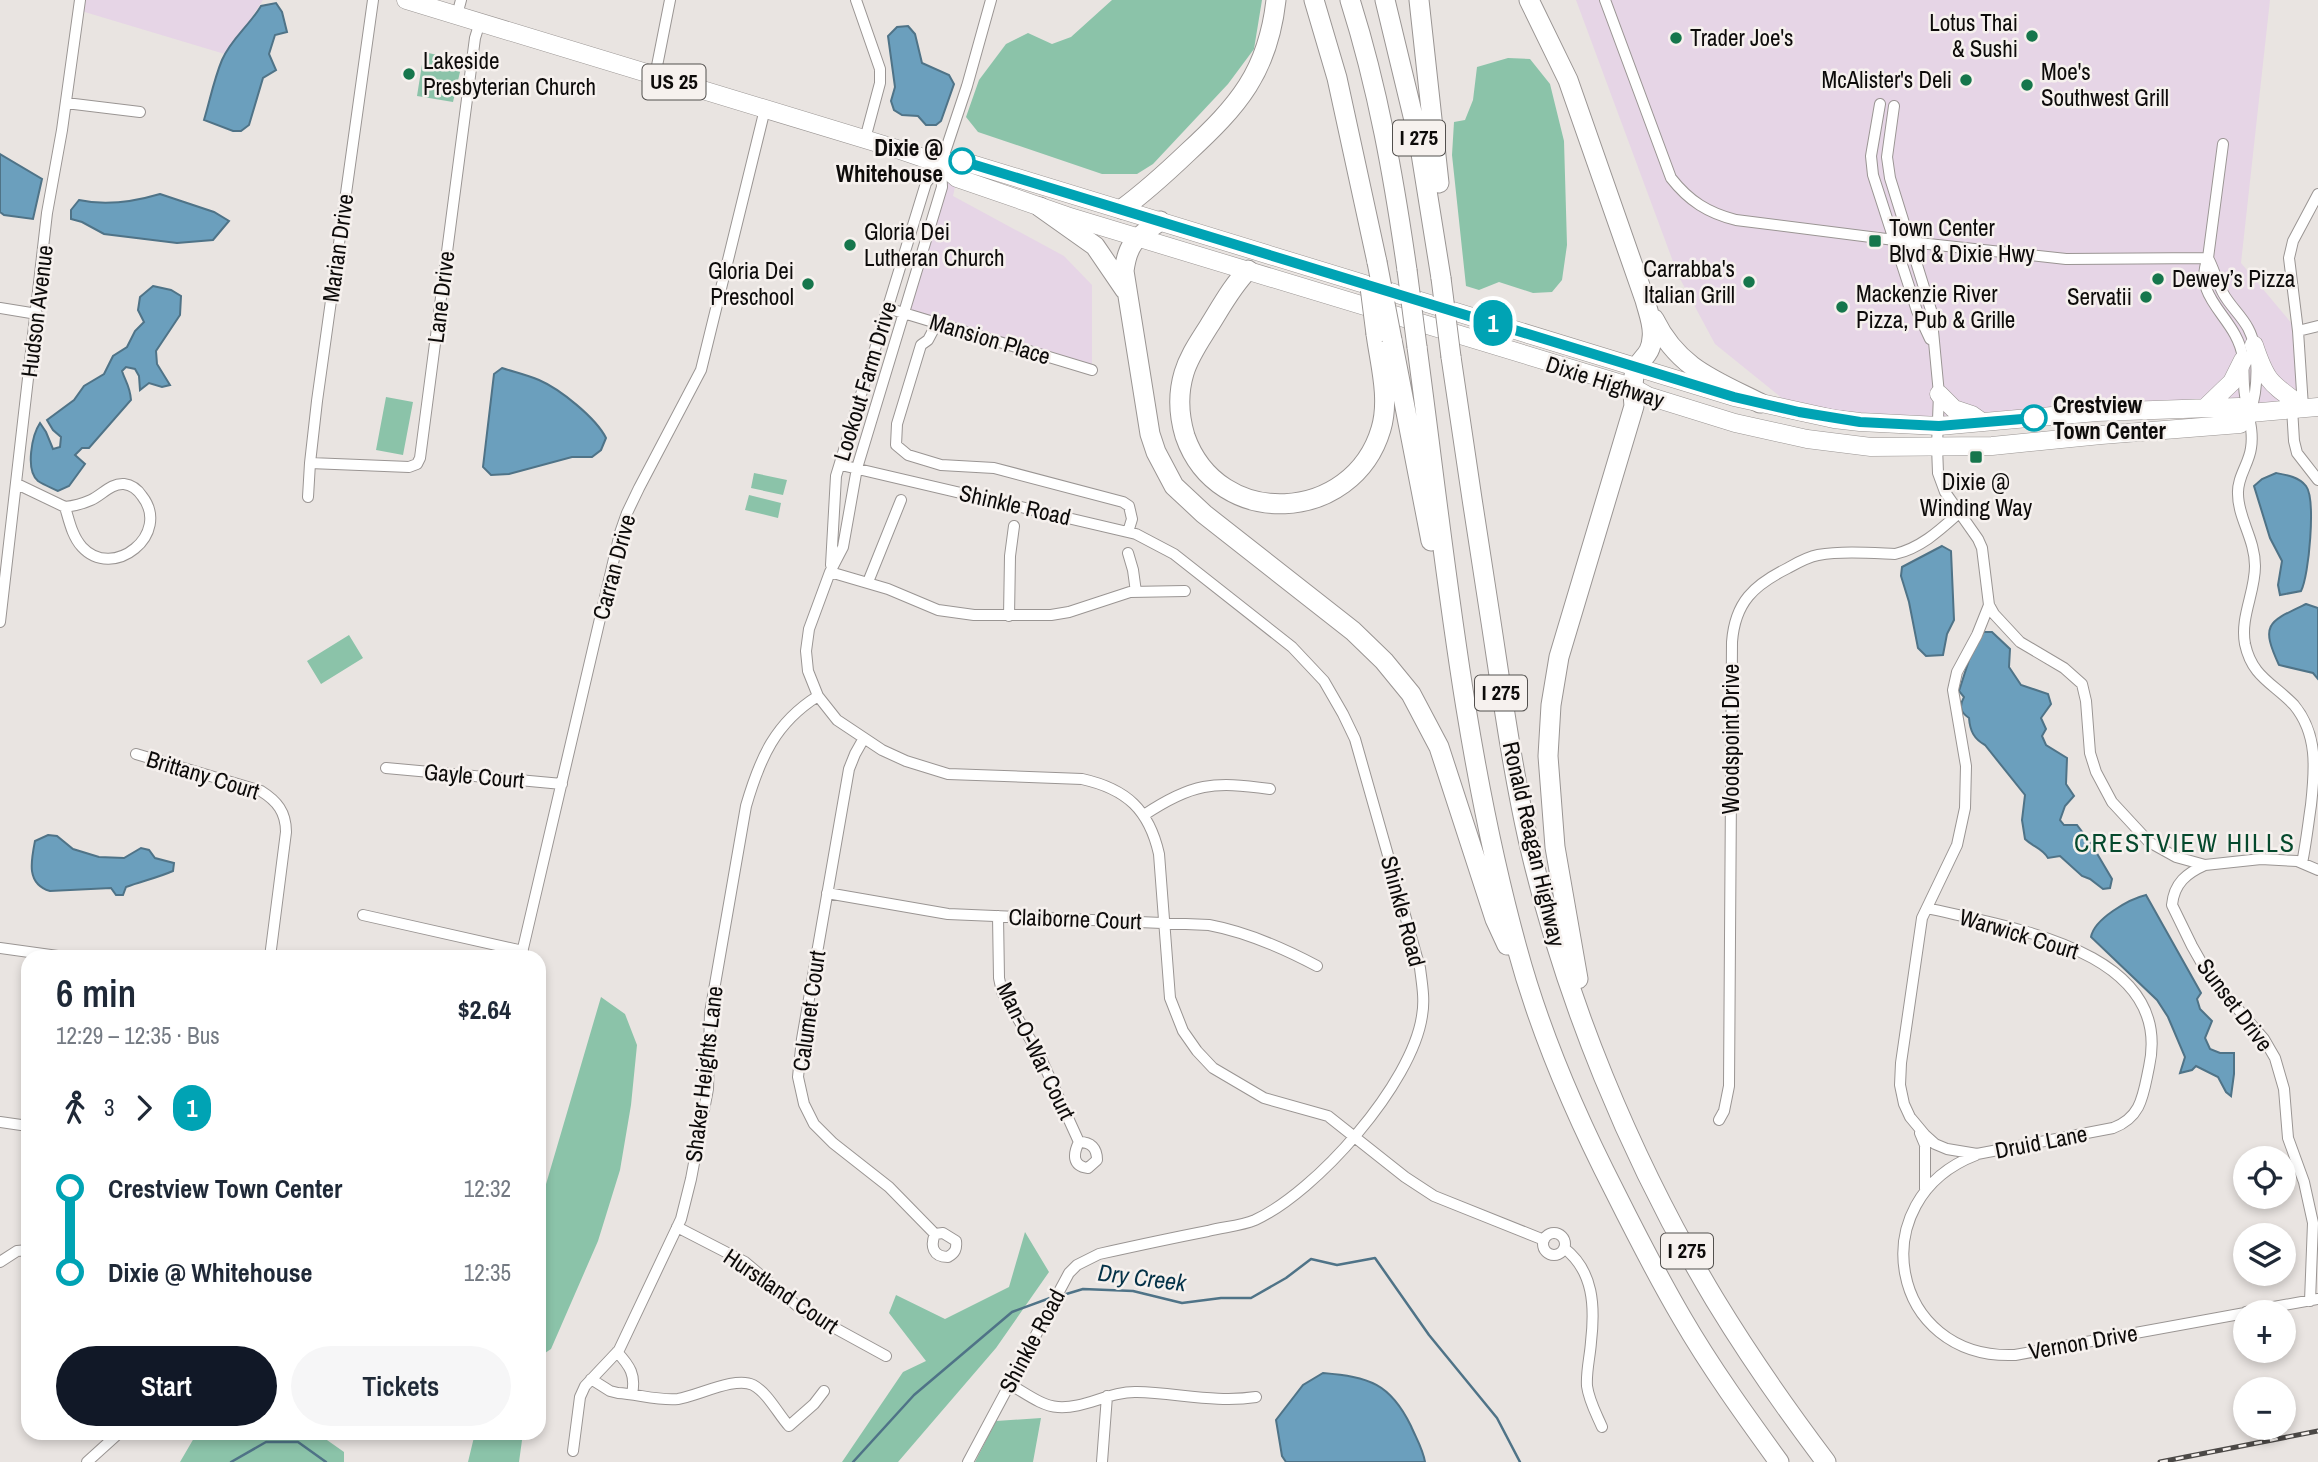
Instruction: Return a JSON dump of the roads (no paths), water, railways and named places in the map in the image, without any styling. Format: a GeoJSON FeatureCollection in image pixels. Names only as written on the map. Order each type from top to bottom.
{"type":"FeatureCollection","features":[{"type":"Feature","properties":{"kind":"highway"},"geometry":{"type":"LineString","coordinates":[[1122,209],[1219,123],[1245,92],[1268,46],[1276,0]]}},
{"type":"Feature","properties":{"kind":"highway"},"geometry":{"type":"LineString","coordinates":[[1314,0],[1337,78],[1361,193],[1384,337],[1431,541],[1442,625],[1460,666]]}},
{"type":"Feature","properties":{"kind":"highway","name":"Ronald Reagan Highway"},"geometry":{"type":"LineString","coordinates":[[1350,0],[1386,139],[1407,270],[1475,767],[1517,949],[1540,1022],[1583,1129],[1650,1262],[1729,1393],[1779,1462]]}},
{"type":"Feature","properties":{"kind":"highway","name":"Ronald Reagan Highway"},"geometry":{"type":"LineString","coordinates":[[1385,0],[1419,141],[1511,752],[1528,839],[1546,906],[1584,1021],[1619,1112],[1649,1179],[1689,1256],[1751,1358],[1826,1462]]}},
{"type":"Feature","properties":{"kind":"highway"},"geometry":{"type":"LineString","coordinates":[[1419,0],[1446,242],[1441,278]]}},
{"type":"Feature","properties":{"kind":"highway"},"geometry":{"type":"LineString","coordinates":[[1529,0],[1568,79],[1645,300],[1663,338],[1683,360],[1760,403]]}},
{"type":"Feature","properties":{"kind":"highway"},"geometry":{"type":"LineString","coordinates":[[1040,207],[1095,246],[1126,291]]}},
{"type":"Feature","properties":{"kind":"highway"},"geometry":{"type":"LineString","coordinates":[[1160,221],[1138,238],[1127,252],[1124,271],[1150,434],[1164,471],[1186,498],[1204,514],[1369,646],[1411,694],[1439,747],[1495,919],[1540,1022]]}},
{"type":"Feature","properties":{"kind":"highway"},"geometry":{"type":"LineString","coordinates":[[1248,270],[1237,281],[1191,356],[1183,375],[1180,396],[1183,427],[1196,457],[1213,478],[1239,495],[1271,504],[1305,502],[1334,490],[1349,480],[1364,464],[1375,446],[1384,410],[1384,337]]}},
{"type":"Feature","properties":{"kind":"highway"},"geometry":{"type":"LineString","coordinates":[[1584,1021],[1555,848],[1550,800],[1549,732],[1559,657],[1626,436],[1634,406],[1632,387],[1637,367],[1646,358],[1653,339],[1645,300]]}},
{"type":"Feature","properties":{"kind":"main road","name":"Dixie Highway"},"geometry":{"type":"LineString","coordinates":[[406,0],[459,8],[480,22],[941,164],[957,178],[1040,207],[1632,387],[1648,396],[1735,423],[1807,439],[1871,447],[1992,446],[2240,424],[2250,413]]}},
{"type":"Feature","properties":{"kind":"main road","name":"Dixie Highway"},"geometry":{"type":"LineString","coordinates":[[941,164],[962,161],[1637,367],[1799,412],[1860,422],[1939,426],[2096,412],[2239,407],[2250,413],[2304,408]]}},
{"type":"Feature","properties":{"kind":"main road"},"geometry":{"type":"LineString","coordinates":[[2254,345],[2266,377],[2304,408]]}},
{"type":"Feature","properties":{"kind":"main road"},"geometry":{"type":"LineString","coordinates":[[2205,408],[2232,382],[2243,360]]}},
{"type":"Feature","properties":{"kind":"main road"},"geometry":{"type":"LineString","coordinates":[[1632,387],[1646,387],[1714,408],[1844,435],[1908,439],[1926,435],[1939,426]]}},
{"type":"Feature","properties":{"kind":"main road"},"geometry":{"type":"LineString","coordinates":[[1939,394],[1954,409],[1972,415],[1982,422]]}},
{"type":"Feature","properties":{"kind":"street","name":"Hudson Avenue"},"geometry":{"type":"LineString","coordinates":[[0,622],[47,213],[80,0]]}},
{"type":"Feature","properties":{"kind":"street","name":"Marian Drive"},"geometry":{"type":"LineString","coordinates":[[308,497],[310,463],[373,0]]}},
{"type":"Feature","properties":{"kind":"street"},"geometry":{"type":"LineString","coordinates":[[655,76],[670,0]]}},
{"type":"Feature","properties":{"kind":"street"},"geometry":{"type":"LineString","coordinates":[[856,0],[880,69],[880,83],[865,139]]}},
{"type":"Feature","properties":{"kind":"street"},"geometry":{"type":"LineString","coordinates":[[941,164],[967,86],[991,0]]}},
{"type":"Feature","properties":{"kind":"street"},"geometry":{"type":"LineString","coordinates":[[1605,0],[1671,178],[1684,194],[1717,215],[1910,242],[2066,259],[2208,258]]}},
{"type":"Feature","properties":{"kind":"street","name":"Lane Drive"},"geometry":{"type":"LineString","coordinates":[[310,463],[409,467],[417,464],[421,458],[451,215],[475,38],[480,22]]}},
{"type":"Feature","properties":{"kind":"street"},"geometry":{"type":"LineString","coordinates":[[66,103],[141,112]]}},
{"type":"Feature","properties":{"kind":"street"},"geometry":{"type":"LineString","coordinates":[[1880,104],[1871,156],[1873,175],[1917,311],[1933,346]]}},
{"type":"Feature","properties":{"kind":"street"},"geometry":{"type":"LineString","coordinates":[[1894,106],[1887,157],[1890,178],[1931,310],[1939,394],[1937,446],[1940,480],[1982,548],[1989,605],[2020,642],[2064,668],[2082,684],[2090,753],[2096,772],[2105,792],[2121,815],[2150,842],[2176,857],[2205,865],[2261,859],[2302,863],[2318,870]]}},
{"type":"Feature","properties":{"kind":"street","name":"Carran Drive"},"geometry":{"type":"LineString","coordinates":[[523,950],[620,533],[633,500],[701,370],[765,109]]}},
{"type":"Feature","properties":{"kind":"street"},"geometry":{"type":"LineString","coordinates":[[2223,144],[2208,258],[2203,271],[2205,287],[2212,302],[2235,332],[2243,360],[2245,397],[2250,413],[2251,449],[2241,476],[2238,495],[2253,545],[2255,569],[2245,617],[2244,637],[2256,671],[2295,706],[2311,732],[2314,744],[2316,767],[2302,863]]}},
{"type":"Feature","properties":{"kind":"street","name":"Lookout Farm Drive"},"geometry":{"type":"LineString","coordinates":[[830,572],[836,476],[926,183],[941,164]]}},
{"type":"Feature","properties":{"kind":"street","name":"Lookout Farm Drive"},"geometry":{"type":"LineString","coordinates":[[941,164],[942,187],[857,468],[843,547],[830,572],[809,629],[806,643],[808,671],[818,696],[837,720],[906,761],[948,774],[1082,779],[1101,783],[1122,793],[1144,815],[1156,840],[1170,998],[1183,1031],[1196,1051],[1222,1074],[1252,1093],[1328,1116],[1419,1188],[1434,1196],[1544,1240],[1548,1234],[1558,1233],[1565,1241],[1564,1248],[1582,1267],[1590,1286],[1593,1314],[1587,1385],[1592,1407],[1602,1427]]}},
{"type":"Feature","properties":{"kind":"street"},"geometry":{"type":"LineString","coordinates":[[2318,194],[2290,250],[2304,408],[2294,441],[2297,453],[2318,480]]}},
{"type":"Feature","properties":{"kind":"street"},"geometry":{"type":"LineString","coordinates":[[2208,258],[2222,292],[2245,323],[2254,345],[2256,396],[2250,413]]}},
{"type":"Feature","properties":{"kind":"street"},"geometry":{"type":"LineString","coordinates":[[0,308],[37,314]]}},
{"type":"Feature","properties":{"kind":"street","name":"Mansion Place"},"geometry":{"type":"LineString","coordinates":[[887,308],[1092,370]]}},
{"type":"Feature","properties":{"kind":"street"},"geometry":{"type":"LineString","coordinates":[[937,323],[928,340],[921,345],[897,424],[896,445],[901,451],[941,465],[994,468],[1124,502],[1129,506],[1132,519],[1128,532]]}},
{"type":"Feature","properties":{"kind":"street"},"geometry":{"type":"LineString","coordinates":[[2298,331],[2318,326]]}},
{"type":"Feature","properties":{"kind":"street","name":"Shinkle Road"},"geometry":{"type":"LineString","coordinates":[[841,465],[1128,532],[1153,542],[1174,554],[1292,647],[1324,681],[1355,739],[1420,968],[1423,1001],[1420,1028],[1388,1093],[1353,1137],[1293,1197],[1279,1208],[1251,1222],[1099,1254],[1077,1265],[1058,1291],[968,1462]]}},
{"type":"Feature","properties":{"kind":"street"},"geometry":{"type":"LineString","coordinates":[[17,484],[65,507],[80,505],[106,489],[122,484],[132,486],[146,500],[151,516],[150,529],[142,543],[129,553],[112,559],[98,559],[82,547],[72,531],[65,507]]}},
{"type":"Feature","properties":{"kind":"street"},"geometry":{"type":"LineString","coordinates":[[868,582],[901,500]]}},
{"type":"Feature","properties":{"kind":"street","name":"Woodspoint Drive"},"geometry":{"type":"LineString","coordinates":[[1719,1120],[1724,1111],[1729,1086],[1732,642],[1733,628],[1740,608],[1762,583],[1811,557],[1837,553],[1904,552],[1931,537],[1959,513]]}},
{"type":"Feature","properties":{"kind":"street"},"geometry":{"type":"LineString","coordinates":[[1009,616],[1009,568],[1014,526]]}},
{"type":"Feature","properties":{"kind":"street"},"geometry":{"type":"LineString","coordinates":[[1128,553],[1136,592]]}},
{"type":"Feature","properties":{"kind":"street"},"geometry":{"type":"LineString","coordinates":[[830,572],[868,582],[938,610],[974,615],[1051,615],[1069,612],[1118,595],[1185,591]]}},
{"type":"Feature","properties":{"kind":"street"},"geometry":{"type":"LineString","coordinates":[[1925,1189],[1925,1146],[1903,1104],[1901,1063],[1919,931],[1957,845],[1965,808],[1966,766],[1953,690],[1957,672],[1977,635],[1989,605]]}},
{"type":"Feature","properties":{"kind":"street","name":"Shaker Heights Lane"},"geometry":{"type":"LineString","coordinates":[[573,1451],[580,1397],[591,1379],[617,1352],[681,1219],[708,1089],[710,1013],[746,806],[775,735],[793,714],[818,696]]}},
{"type":"Feature","properties":{"kind":"street","name":"Calumet Court"},"geometry":{"type":"LineString","coordinates":[[864,738],[849,769],[827,893],[798,1069],[803,1104],[822,1134],[889,1187],[935,1234]]}},
{"type":"Feature","properties":{"kind":"street","name":"Brittany Court"},"geometry":{"type":"LineString","coordinates":[[136,754],[261,791],[279,806],[286,832],[271,950]]}},
{"type":"Feature","properties":{"kind":"street","name":"Gayle Court"},"geometry":{"type":"LineString","coordinates":[[386,768],[562,784]]}},
{"type":"Feature","properties":{"kind":"street"},"geometry":{"type":"LineString","coordinates":[[1144,815],[1170,797],[1197,787],[1245,785],[1270,789]]}},
{"type":"Feature","properties":{"kind":"street","name":"Sunset Drive"},"geometry":{"type":"LineString","coordinates":[[2176,857],[2182,868],[2182,878],[2172,898],[2175,914],[2210,976],[2264,1039],[2275,1058],[2284,1089],[2288,1138],[2304,1182],[2313,1223],[2314,1300]]}},
{"type":"Feature","properties":{"kind":"street"},"geometry":{"type":"LineString","coordinates":[[2182,878],[2205,865]]}},
{"type":"Feature","properties":{"kind":"street","name":"Claiborne Court"},"geometry":{"type":"LineString","coordinates":[[827,893],[948,914],[1164,923],[1228,929],[1292,953],[1317,966]]}},
{"type":"Feature","properties":{"kind":"street","name":"Warwick Court"},"geometry":{"type":"LineString","coordinates":[[1927,908],[2066,944],[2111,970],[2130,988],[2147,1015],[2153,1037],[2142,1099],[2132,1117]]}},
{"type":"Feature","properties":{"kind":"street"},"geometry":{"type":"LineString","coordinates":[[363,915],[506,950]]}},
{"type":"Feature","properties":{"kind":"street","name":"Man-O-War Court"},"geometry":{"type":"LineString","coordinates":[[998,916],[999,978],[1002,992],[1039,1054],[1079,1142]]}},
{"type":"Feature","properties":{"kind":"street"},"geometry":{"type":"LineString","coordinates":[[0,948],[21,951]]}},
{"type":"Feature","properties":{"kind":"street","name":"Druid Lane"},"geometry":{"type":"LineString","coordinates":[[1917,1127],[1935,1144],[1977,1154],[2113,1128],[2132,1117]]}},
{"type":"Feature","properties":{"kind":"street"},"geometry":{"type":"LineString","coordinates":[[0,1122],[21,1125]]}},
{"type":"Feature","properties":{"kind":"street"},"geometry":{"type":"LineString","coordinates":[[1925,1189],[1948,1167],[1977,1154]]}},
{"type":"Feature","properties":{"kind":"street","name":"Vernon Drive"},"geometry":{"type":"LineString","coordinates":[[1925,1189],[1909,1219],[1903,1261],[1911,1294],[1929,1323],[1961,1346],[1977,1352],[2015,1355],[2233,1315]]}},
{"type":"Feature","properties":{"kind":"street","name":"Hurstland Court"},"geometry":{"type":"LineString","coordinates":[[677,1227],[745,1262],[802,1310],[886,1356]]}},
{"type":"Feature","properties":{"kind":"street"},"geometry":{"type":"LineString","coordinates":[[0,1262],[21,1251]]}},
{"type":"Feature","properties":{"kind":"street","name":"Vernon Drive"},"geometry":{"type":"LineString","coordinates":[[2296,1303],[2314,1300]]}},
{"type":"Feature","properties":{"kind":"street"},"geometry":{"type":"LineString","coordinates":[[617,1352],[632,1372],[632,1394]]}},
{"type":"Feature","properties":{"kind":"street"},"geometry":{"type":"LineString","coordinates":[[591,1379],[610,1391],[678,1399],[732,1384],[746,1383],[761,1391],[789,1426],[806,1412],[824,1391]]}},
{"type":"Feature","properties":{"kind":"street"},"geometry":{"type":"LineString","coordinates":[[1009,1384],[1048,1406],[1058,1407],[1069,1407],[1107,1396],[1135,1392],[1236,1400],[1256,1397]]}},
{"type":"Feature","properties":{"kind":"street"},"geometry":{"type":"LineString","coordinates":[[1102,1462],[1107,1396]]}},
{"type":"Feature","properties":{"kind":"street"},"geometry":{"type":"LineString","coordinates":[[87,1462],[111,1440]]}},
{"type":"Feature","properties":{"kind":"water"},"geometry":{"type":"Polygon","coordinates":[[[276,3],[282,12],[287,32],[275,35],[269,54],[276,70],[263,78],[249,125],[241,131],[233,131],[204,120],[226,52],[261,6],[276,3]]]}},
{"type":"Feature","properties":{"kind":"water"},"geometry":{"type":"Polygon","coordinates":[[[908,26],[915,34],[922,63],[949,75],[954,84],[941,121],[936,125],[926,125],[918,116],[902,115],[894,110],[891,101],[895,87],[888,36],[897,27],[908,26]]]}},
{"type":"Feature","properties":{"kind":"water"},"geometry":{"type":"Polygon","coordinates":[[[0,154],[42,179],[33,219],[4,215],[0,212],[0,154]]]}},
{"type":"Feature","properties":{"kind":"water"},"geometry":{"type":"Polygon","coordinates":[[[160,194],[214,212],[229,221],[213,240],[177,243],[104,234],[71,219],[71,210],[79,200],[120,202],[160,194]]]}},
{"type":"Feature","properties":{"kind":"water"},"geometry":{"type":"Polygon","coordinates":[[[153,286],[171,290],[181,296],[180,315],[156,351],[157,364],[170,385],[162,387],[149,383],[140,390],[139,376],[135,369],[126,367],[122,371],[131,400],[89,448],[82,448],[75,455],[85,464],[69,486],[58,491],[38,481],[34,476],[31,461],[32,444],[40,423],[53,449],[60,447],[61,437],[47,420],[74,400],[84,386],[104,374],[113,356],[127,347],[135,331],[144,322],[138,310],[140,297],[153,286]]]}},
{"type":"Feature","properties":{"kind":"water"},"geometry":{"type":"Polygon","coordinates":[[[502,368],[539,380],[577,405],[606,438],[601,450],[592,457],[572,457],[509,474],[491,475],[483,467],[494,374],[502,368]]]}},
{"type":"Feature","properties":{"kind":"water"},"geometry":{"type":"Polygon","coordinates":[[[2276,473],[2300,480],[2306,486],[2311,506],[2304,583],[2301,591],[2280,595],[2278,585],[2282,561],[2270,538],[2254,486],[2276,473]]]}},
{"type":"Feature","properties":{"kind":"water"},"geometry":{"type":"Polygon","coordinates":[[[1942,546],[1951,551],[1954,620],[1947,634],[1943,655],[1926,656],[1918,648],[1901,576],[1902,567],[1942,546]]]}},
{"type":"Feature","properties":{"kind":"water"},"geometry":{"type":"Polygon","coordinates":[[[2306,604],[2318,608],[2318,679],[2313,673],[2279,665],[2270,641],[2269,632],[2276,620],[2306,604]]]}},
{"type":"Feature","properties":{"kind":"water"},"geometry":{"type":"Polygon","coordinates":[[[1983,632],[1992,632],[2010,649],[2009,667],[2021,685],[2048,694],[2051,704],[2041,718],[2046,729],[2042,736],[2046,745],[2067,758],[2066,784],[2074,796],[2065,806],[2060,820],[2064,825],[2077,825],[2092,845],[2112,879],[2110,888],[2103,889],[2082,876],[2060,856],[2048,858],[2025,839],[2022,820],[2025,795],[1985,745],[1975,737],[1969,718],[1961,709],[1964,697],[1959,691],[1969,660],[1983,632]]]}},
{"type":"Feature","properties":{"kind":"water"},"geometry":{"type":"Polygon","coordinates":[[[48,835],[57,836],[73,849],[99,857],[124,858],[141,848],[149,850],[155,858],[174,863],[173,871],[126,887],[123,895],[116,895],[111,888],[50,891],[37,883],[32,871],[35,841],[48,835]]]}},
{"type":"Feature","properties":{"kind":"water"},"geometry":{"type":"Polygon","coordinates":[[[2146,895],[2201,993],[2197,999],[2200,1009],[2212,1021],[2205,1038],[2210,1049],[2220,1053],[2234,1053],[2231,1096],[2218,1077],[2196,1066],[2180,1073],[2185,1057],[2168,1017],[2157,1000],[2091,937],[2098,923],[2105,917],[2122,905],[2146,895]]]}},
{"type":"Feature","properties":{"kind":"water"},"geometry":{"type":"Polygon","coordinates":[[[1323,1373],[1366,1380],[1386,1391],[1411,1426],[1425,1462],[1286,1462],[1282,1456],[1276,1420],[1303,1385],[1323,1373]]]}},
{"type":"Feature","properties":{"kind":"waterway"},"geometry":{"type":"LineString","coordinates":[[1063,1295],[1083,1289],[1133,1291],[1182,1303],[1221,1298],[1251,1298],[1286,1278],[1311,1259],[1337,1265],[1375,1258],[1429,1335],[1497,1418],[1520,1462]]}},
{"type":"Feature","properties":{"kind":"waterway","name":"Dry Creek"},"geometry":{"type":"LineString","coordinates":[[853,1462],[914,1395],[1012,1312],[1050,1298]]}},
{"type":"Feature","properties":{"kind":"waterway","name":"Dry Creek"},"geometry":{"type":"LineString","coordinates":[[231,1462],[266,1442],[298,1442],[326,1462]]}},
{"type":"Feature","properties":{"kind":"railway"},"geometry":{"type":"LineString","coordinates":[[2160,1462],[2318,1431]]}},
{"type":"Feature","properties":{"kind":"place","name":"Lotus Thai & Sushi"},"geometry":{"type":"Point","coordinates":[2032,36]}},
{"type":"Feature","properties":{"kind":"place","name":"Trader Joe's"},"geometry":{"type":"Point","coordinates":[1676,38]}},
{"type":"Feature","properties":{"kind":"place","name":"Lakeside Presbyterian Church"},"geometry":{"type":"Point","coordinates":[409,74]}},
{"type":"Feature","properties":{"kind":"place","name":"McAlister's Deli"},"geometry":{"type":"Point","coordinates":[1966,80]}},
{"type":"Feature","properties":{"kind":"place","name":"Moe's Southwest Grill"},"geometry":{"type":"Point","coordinates":[2027,85]}},
{"type":"Feature","properties":{"kind":"place","name":"Dixie @ Whitehouse"},"geometry":{"type":"Point","coordinates":[962,161]}},
{"type":"Feature","properties":{"kind":"place","name":"Town Center Blvd & Dixie Hwy"},"geometry":{"type":"Point","coordinates":[1875,241]}},
{"type":"Feature","properties":{"kind":"place","name":"Gloria Dei Lutheran Church"},"geometry":{"type":"Point","coordinates":[850,245]}},
{"type":"Feature","properties":{"kind":"place","name":"Dewey’s Pizza"},"geometry":{"type":"Point","coordinates":[2158,279]}},
{"type":"Feature","properties":{"kind":"place","name":"Carrabba's Italian Grill"},"geometry":{"type":"Point","coordinates":[1749,282]}},
{"type":"Feature","properties":{"kind":"place","name":"Gloria Dei Preschool"},"geometry":{"type":"Point","coordinates":[808,284]}},
{"type":"Feature","properties":{"kind":"place","name":"Servatii"},"geometry":{"type":"Point","coordinates":[2146,297]}},
{"type":"Feature","properties":{"kind":"place","name":"Mackenzie River Pizza, Pub & Grille"},"geometry":{"type":"Point","coordinates":[1842,307]}},
{"type":"Feature","properties":{"kind":"place","name":"Crestview Town Center"},"geometry":{"type":"Point","coordinates":[2034,418]}},
{"type":"Feature","properties":{"kind":"place","name":"Dixie @ Winding Way"},"geometry":{"type":"Point","coordinates":[1976,457]}},
{"type":"Feature","properties":{"kind":"district","name":"CRESTVIEW HILLS"},"geometry":{"type":"Point","coordinates":[2185,843]}}]}
